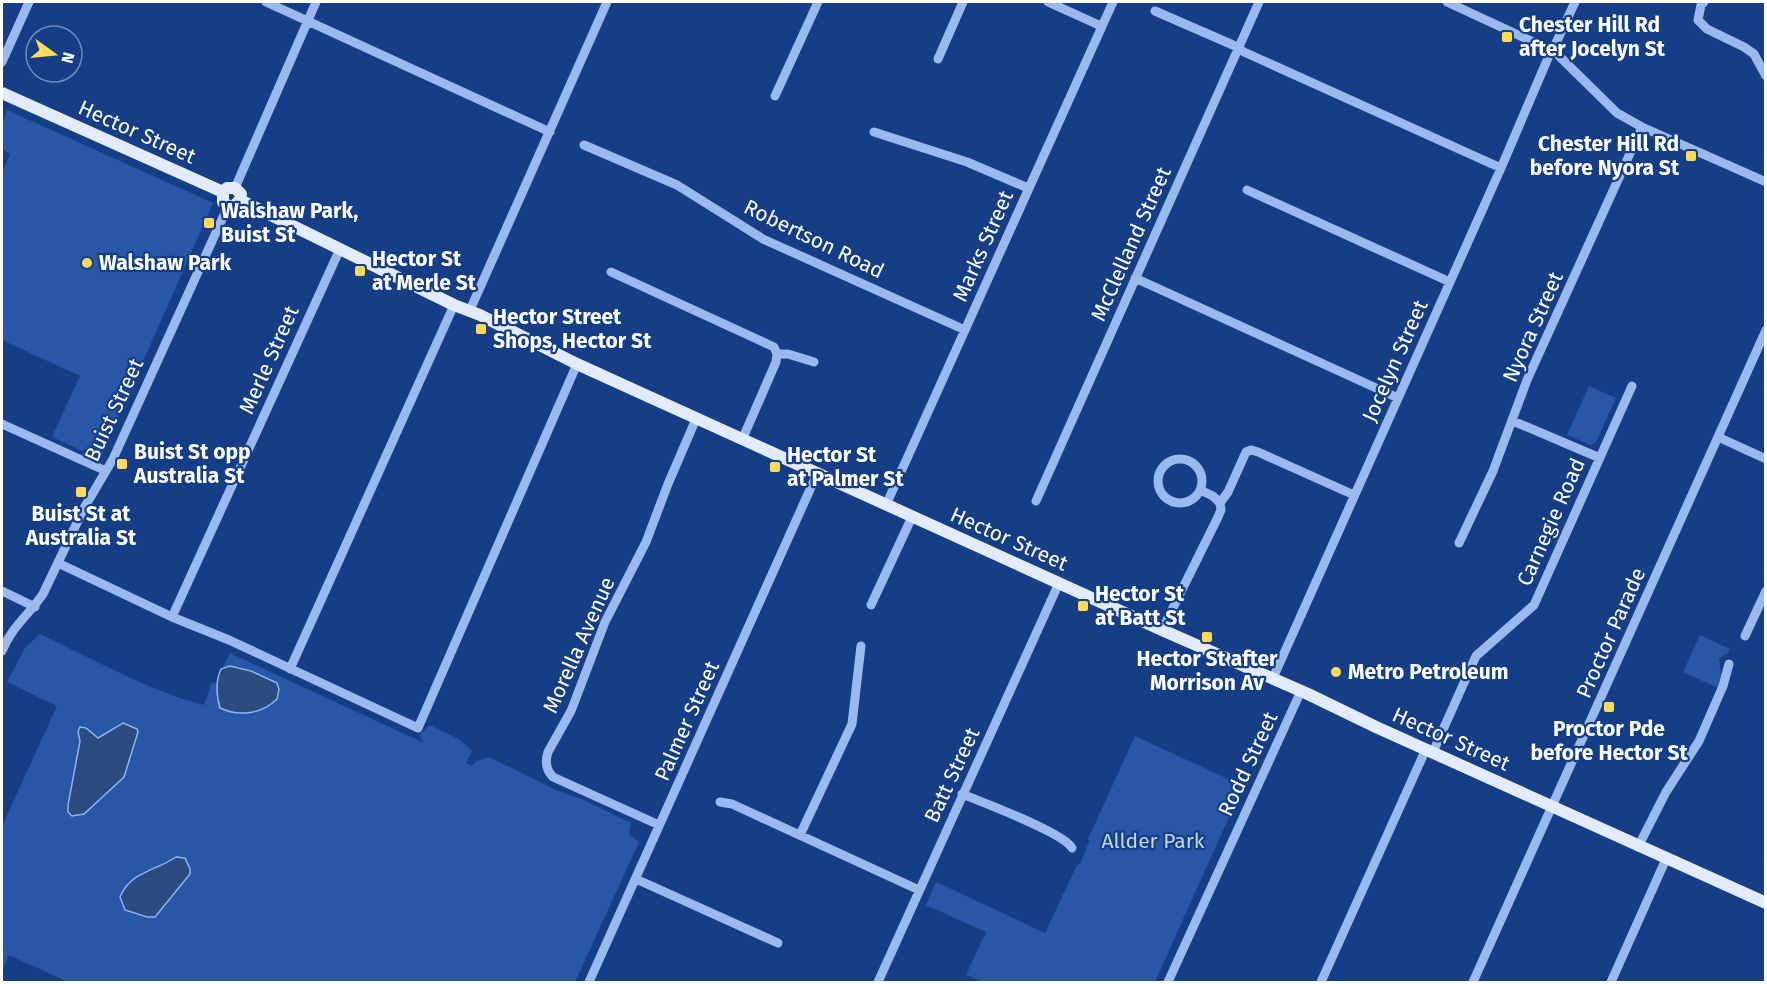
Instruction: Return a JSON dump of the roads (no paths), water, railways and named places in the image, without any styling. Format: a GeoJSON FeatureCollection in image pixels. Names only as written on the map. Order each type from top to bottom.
{"type":"FeatureCollection","features":[{"type":"Feature","properties":{"kind":"main road","name":"Hector Street"},"geometry":{"type":"LineString","coordinates":[[2,93],[223,192]]}},
{"type":"Feature","properties":{"kind":"main road"},"geometry":{"type":"LineString","coordinates":[[227,188],[235,188],[240,192],[240,200],[234,206],[228,206],[223,202],[223,192],[227,188]]}},
{"type":"Feature","properties":{"kind":"main road","name":"Hector Street"},"geometry":{"type":"LineString","coordinates":[[240,200],[454,305],[470,310],[576,364],[1162,630],[1273,678],[1638,847],[1766,903]]}},
{"type":"Feature","properties":{"kind":"street"},"geometry":{"type":"LineString","coordinates":[[2,62],[29,2]]}},
{"type":"Feature","properties":{"kind":"street"},"geometry":{"type":"LineString","coordinates":[[266,2],[550,132]]}},
{"type":"Feature","properties":{"kind":"street"},"geometry":{"type":"LineString","coordinates":[[235,188],[316,2]]}},
{"type":"Feature","properties":{"kind":"street"},"geometry":{"type":"LineString","coordinates":[[470,310],[607,2]]}},
{"type":"Feature","properties":{"kind":"street"},"geometry":{"type":"LineString","coordinates":[[775,96],[818,2]]}},
{"type":"Feature","properties":{"kind":"street"},"geometry":{"type":"LineString","coordinates":[[938,59],[963,2]]}},
{"type":"Feature","properties":{"kind":"street"},"geometry":{"type":"LineString","coordinates":[[1048,2],[1101,26]]}},
{"type":"Feature","properties":{"kind":"street","name":"Marks Street"},"geometry":{"type":"LineString","coordinates":[[886,505],[1113,2]]}},
{"type":"Feature","properties":{"kind":"street","name":"McClelland Street"},"geometry":{"type":"LineString","coordinates":[[1036,501],[1259,2]]}},
{"type":"Feature","properties":{"kind":"street"},"geometry":{"type":"LineString","coordinates":[[1447,2],[1545,47]]}},
{"type":"Feature","properties":{"kind":"street"},"geometry":{"type":"LineString","coordinates":[[1556,43],[1575,2]]}},
{"type":"Feature","properties":{"kind":"street"},"geometry":{"type":"LineString","coordinates":[[1704,2],[1701,5],[1698,20],[1707,29],[1754,54],[1766,76]]}},
{"type":"Feature","properties":{"kind":"street"},"geometry":{"type":"LineString","coordinates":[[1155,11],[1501,168]]}},
{"type":"Feature","properties":{"kind":"street"},"geometry":{"type":"LineString","coordinates":[[1550,42],[1556,43],[1561,48],[1559,56],[1554,59],[1548,58],[1544,53],[1545,47],[1550,42]]}},
{"type":"Feature","properties":{"kind":"street"},"geometry":{"type":"LineString","coordinates":[[1559,56],[1617,113],[1642,127],[1766,182]]}},
{"type":"Feature","properties":{"kind":"street","name":"Jocelyn Street"},"geometry":{"type":"LineString","coordinates":[[1273,678],[1548,58]]}},
{"type":"Feature","properties":{"kind":"street","name":"Nyora Street"},"geometry":{"type":"LineString","coordinates":[[1459,543],[1488,481],[1527,380],[1642,127]]}},
{"type":"Feature","properties":{"kind":"street"},"geometry":{"type":"LineString","coordinates":[[874,132],[967,162],[1028,188]]}},
{"type":"Feature","properties":{"kind":"street","name":"Robertson Road"},"geometry":{"type":"LineString","coordinates":[[584,145],[676,185],[763,239],[965,330]]}},
{"type":"Feature","properties":{"kind":"street"},"geometry":{"type":"LineString","coordinates":[[1247,190],[1450,282]]}},
{"type":"Feature","properties":{"kind":"street","name":"Buist Street"},"geometry":{"type":"LineString","coordinates":[[2,651],[12,630],[35,607],[43,594],[84,508],[106,471],[228,206]]}},
{"type":"Feature","properties":{"kind":"street","name":"Merle Street"},"geometry":{"type":"LineString","coordinates":[[172,618],[340,249]]}},
{"type":"Feature","properties":{"kind":"street"},"geometry":{"type":"LineString","coordinates":[[611,272],[774,347],[777,354],[776,362],[742,440]]}},
{"type":"Feature","properties":{"kind":"street"},"geometry":{"type":"LineString","coordinates":[[1135,278],[1398,398]]}},
{"type":"Feature","properties":{"kind":"street"},"geometry":{"type":"LineString","coordinates":[[290,669],[454,305]]}},
{"type":"Feature","properties":{"kind":"street","name":"Proctor Parade"},"geometry":{"type":"LineString","coordinates":[[1473,982],[1766,330]]}},
{"type":"Feature","properties":{"kind":"street"},"geometry":{"type":"LineString","coordinates":[[777,354],[788,354],[814,362]]}},
{"type":"Feature","properties":{"kind":"street"},"geometry":{"type":"LineString","coordinates":[[58,563],[172,618],[229,640],[418,728],[576,364]]}},
{"type":"Feature","properties":{"kind":"street","name":"Carnegie Road"},"geometry":{"type":"LineString","coordinates":[[1321,982],[1476,656],[1534,605],[1632,386]]}},
{"type":"Feature","properties":{"kind":"street","name":"Morella Avenue"},"geometry":{"type":"LineString","coordinates":[[659,825],[553,777],[547,769],[546,761],[548,752],[577,698],[605,622],[646,542],[696,419]]}},
{"type":"Feature","properties":{"kind":"street"},"geometry":{"type":"LineString","coordinates":[[1513,421],[1600,458]]}},
{"type":"Feature","properties":{"kind":"street"},"geometry":{"type":"LineString","coordinates":[[2,424],[106,471]]}},
{"type":"Feature","properties":{"kind":"street"},"geometry":{"type":"LineString","coordinates":[[1718,437],[1766,459]]}},
{"type":"Feature","properties":{"kind":"street"},"geometry":{"type":"LineString","coordinates":[[1220,503],[1228,492],[1244,455],[1251,450],[1354,495]]}},
{"type":"Feature","properties":{"kind":"street"},"geometry":{"type":"LineString","coordinates":[[1175,459],[1189,461],[1200,471],[1202,480],[1200,490],[1190,500],[1181,503],[1171,501],[1161,491],[1158,481],[1160,472],[1166,464],[1175,459]]}},
{"type":"Feature","properties":{"kind":"street","name":"Palmer Street"},"geometry":{"type":"LineString","coordinates":[[589,982],[817,474]]}},
{"type":"Feature","properties":{"kind":"street"},"geometry":{"type":"LineString","coordinates":[[1162,630],[1221,510],[1220,503],[1213,496],[1200,490]]}},
{"type":"Feature","properties":{"kind":"street"},"geometry":{"type":"LineString","coordinates":[[871,605],[912,517]]}},
{"type":"Feature","properties":{"kind":"street","name":"Batt Street"},"geometry":{"type":"LineString","coordinates":[[878,982],[1059,583]]}},
{"type":"Feature","properties":{"kind":"street"},"geometry":{"type":"LineString","coordinates":[[2,591],[35,607]]}},
{"type":"Feature","properties":{"kind":"street"},"geometry":{"type":"LineString","coordinates":[[1745,636],[1766,591]]}},
{"type":"Feature","properties":{"kind":"street"},"geometry":{"type":"LineString","coordinates":[[800,835],[852,724],[861,646]]}},
{"type":"Feature","properties":{"kind":"street"},"geometry":{"type":"LineString","coordinates":[[1638,847],[1666,792],[1699,741],[1723,686],[1729,664]]}},
{"type":"Feature","properties":{"kind":"street","name":"Rodd Street"},"geometry":{"type":"LineString","coordinates":[[1168,982],[1301,691]]}},
{"type":"Feature","properties":{"kind":"street"},"geometry":{"type":"LineString","coordinates":[[962,794],[1045,830],[1069,842],[1072,848]]}},
{"type":"Feature","properties":{"kind":"street"},"geometry":{"type":"LineString","coordinates":[[720,802],[732,804],[919,890]]}},
{"type":"Feature","properties":{"kind":"street"},"geometry":{"type":"LineString","coordinates":[[1611,982],[1666,859]]}},
{"type":"Feature","properties":{"kind":"street"},"geometry":{"type":"LineString","coordinates":[[636,879],[778,944]]}},
{"type":"Feature","properties":{"kind":"place","name":"Chester Hill Rd after Jocelyn St"},"geometry":{"type":"Point","coordinates":[1507,37]}},
{"type":"Feature","properties":{"kind":"place","name":"Chester Hill Rd before Nyora St"},"geometry":{"type":"Point","coordinates":[1691,156]}},
{"type":"Feature","properties":{"kind":"place","name":"Walshaw Park, Buist St"},"geometry":{"type":"Point","coordinates":[209,223]}},
{"type":"Feature","properties":{"kind":"place","name":"Walshaw Park"},"geometry":{"type":"Point","coordinates":[87,263]}},
{"type":"Feature","properties":{"kind":"place","name":"Hector St at Merle St"},"geometry":{"type":"Point","coordinates":[360,271]}},
{"type":"Feature","properties":{"kind":"place","name":"Hector Street Shops, Hector St"},"geometry":{"type":"Point","coordinates":[481,329]}},
{"type":"Feature","properties":{"kind":"place","name":"Buist St opp Australia St"},"geometry":{"type":"Point","coordinates":[122,464]}},
{"type":"Feature","properties":{"kind":"place","name":"Hector St at Palmer St"},"geometry":{"type":"Point","coordinates":[775,467]}},
{"type":"Feature","properties":{"kind":"place","name":"Buist St at Australia St"},"geometry":{"type":"Point","coordinates":[81,492]}},
{"type":"Feature","properties":{"kind":"place","name":"Hector St at Batt St"},"geometry":{"type":"Point","coordinates":[1083,606]}},
{"type":"Feature","properties":{"kind":"place","name":"Hector St after Morrison Av"},"geometry":{"type":"Point","coordinates":[1207,637]}},
{"type":"Feature","properties":{"kind":"place","name":"Metro Petroleum"},"geometry":{"type":"Point","coordinates":[1336,672]}},
{"type":"Feature","properties":{"kind":"place","name":"Proctor Pde before Hector St"},"geometry":{"type":"Point","coordinates":[1609,707]}},
{"type":"Feature","properties":{"kind":"park label","name":"Allder Park"},"geometry":{"type":"Point","coordinates":[1153,841]}}]}
